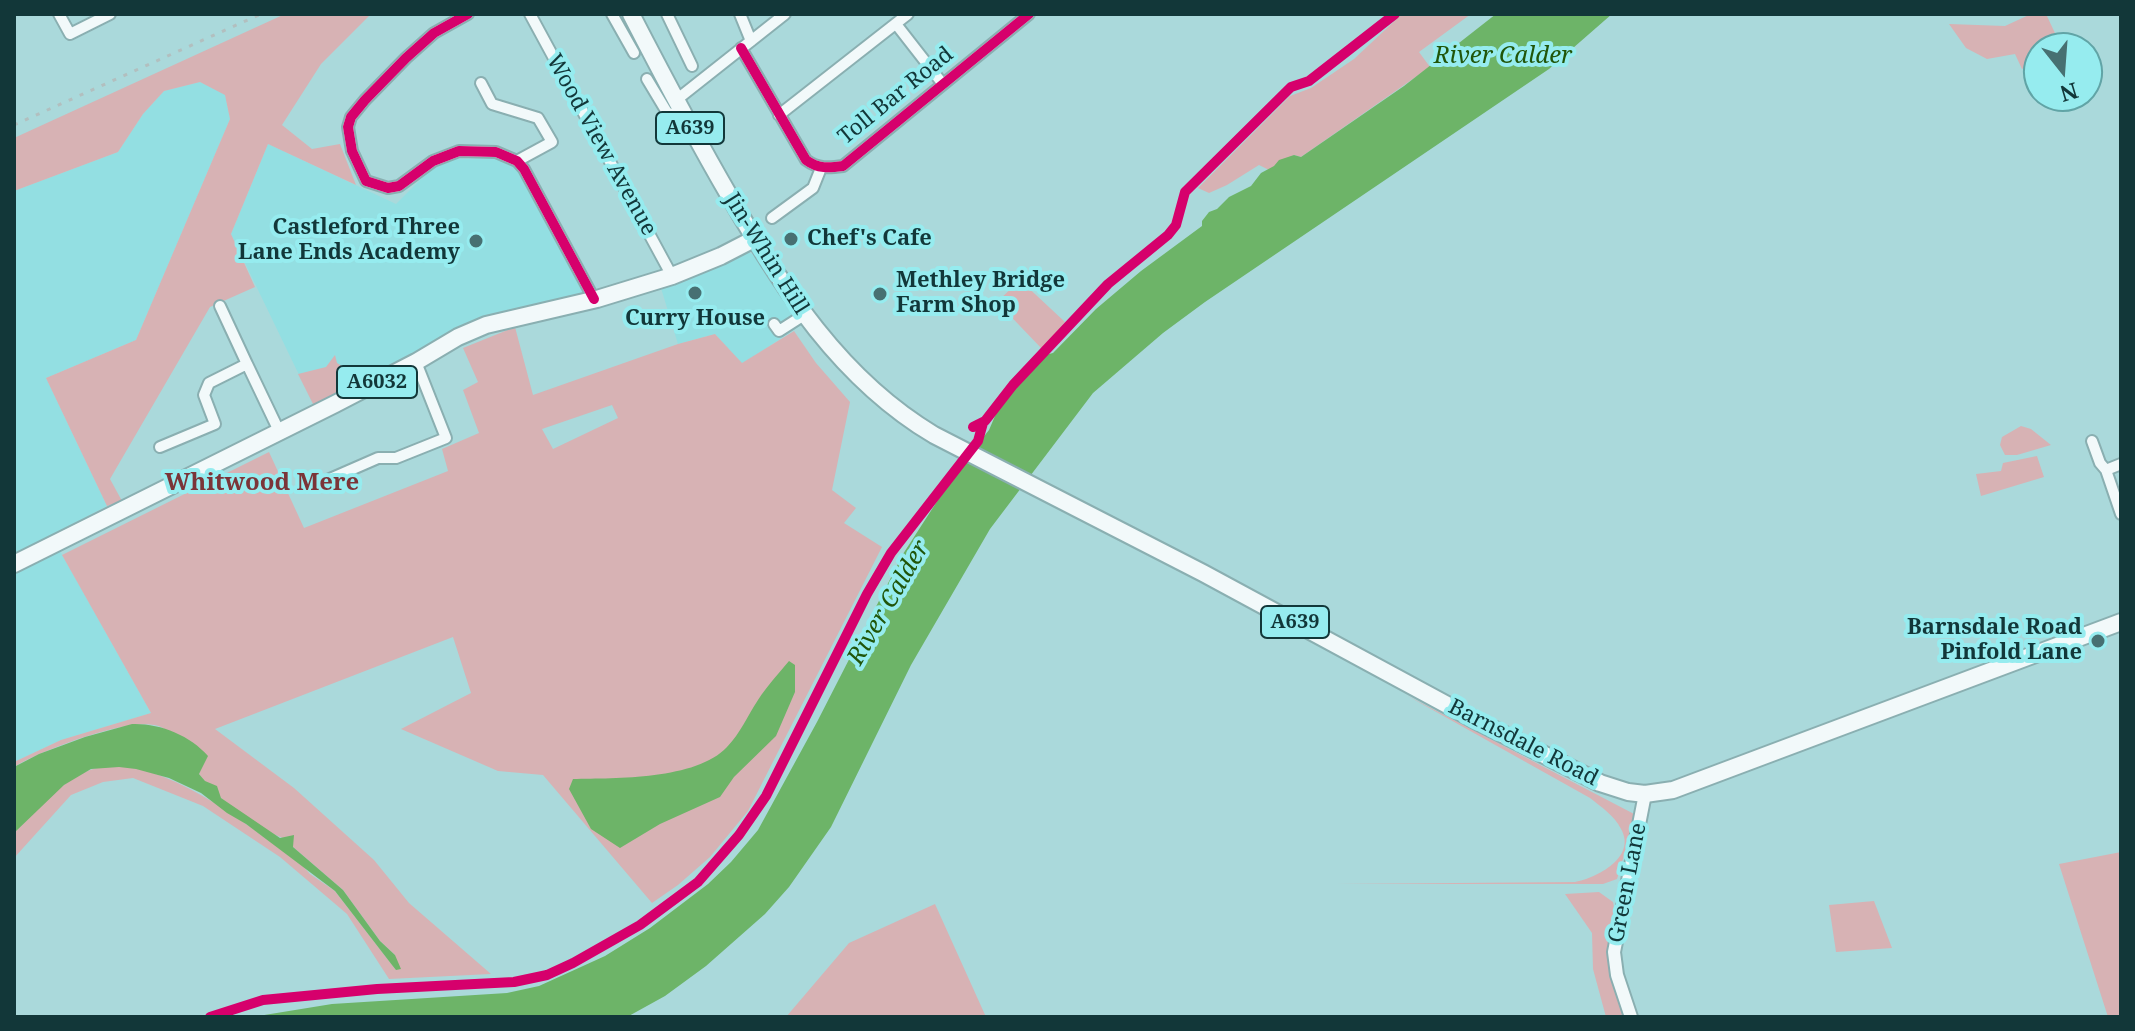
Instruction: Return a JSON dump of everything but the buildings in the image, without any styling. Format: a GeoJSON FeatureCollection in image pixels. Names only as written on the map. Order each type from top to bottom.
{"type":"FeatureCollection","features":[{"type":"Feature","properties":{"kind":"main road","name":"Jin-Whin Hill"},"geometry":{"type":"LineString","coordinates":[[631,14],[678,107],[754,239],[804,315],[863,383],[900,414],[956,447]]}},
{"type":"Feature","properties":{"kind":"main road","name":"A6032"},"geometry":{"type":"LineString","coordinates":[[14,564],[416,362],[458,337],[486,325],[672,276],[754,239]]}},
{"type":"Feature","properties":{"kind":"main road","name":"Barnsdale Road"},"geometry":{"type":"LineString","coordinates":[[956,447],[1203,573],[1587,777],[1614,789],[1645,794],[1689,785],[2121,622]]}},
{"type":"Feature","properties":{"kind":"street"},"geometry":{"type":"LineString","coordinates":[[59,14],[70,34],[110,14]]}},
{"type":"Feature","properties":{"kind":"street"},"geometry":{"type":"LineString","coordinates":[[468,14],[434,33],[351,117],[348,136],[358,167],[366,181],[388,188],[399,186],[430,163],[459,151],[496,152],[517,161],[594,299]]}},
{"type":"Feature","properties":{"kind":"street","name":"Wood View Avenue"},"geometry":{"type":"LineString","coordinates":[[530,14],[672,276]]}},
{"type":"Feature","properties":{"kind":"street"},"geometry":{"type":"LineString","coordinates":[[612,14],[634,53]]}},
{"type":"Feature","properties":{"kind":"street"},"geometry":{"type":"LineString","coordinates":[[667,14],[692,66]]}},
{"type":"Feature","properties":{"kind":"street"},"geometry":{"type":"LineString","coordinates":[[740,14],[751,41]]}},
{"type":"Feature","properties":{"kind":"street"},"geometry":{"type":"LineString","coordinates":[[647,79],[668,114],[741,48],[785,14]]}},
{"type":"Feature","properties":{"kind":"street"},"geometry":{"type":"LineString","coordinates":[[779,115],[908,14]]}},
{"type":"Feature","properties":{"kind":"street","name":"Toll Bar Road"},"geometry":{"type":"LineString","coordinates":[[821,168],[843,166],[1029,14]]}},
{"type":"Feature","properties":{"kind":"street"},"geometry":{"type":"LineString","coordinates":[[896,24],[942,83]]}},
{"type":"Feature","properties":{"kind":"street"},"geometry":{"type":"LineString","coordinates":[[741,48],[806,160],[821,168],[813,188],[772,218]]}},
{"type":"Feature","properties":{"kind":"street"},"geometry":{"type":"LineString","coordinates":[[481,83],[492,104],[538,118],[552,142],[517,161]]}},
{"type":"Feature","properties":{"kind":"street"},"geometry":{"type":"LineString","coordinates":[[220,306],[279,431]]}},
{"type":"Feature","properties":{"kind":"street"},"geometry":{"type":"LineString","coordinates":[[774,324],[779,331],[804,315]]}},
{"type":"Feature","properties":{"kind":"street"},"geometry":{"type":"LineString","coordinates":[[323,482],[378,458],[396,458],[446,438],[416,362]]}},
{"type":"Feature","properties":{"kind":"street"},"geometry":{"type":"LineString","coordinates":[[160,447],[215,424],[204,395],[209,383],[247,364]]}},
{"type":"Feature","properties":{"kind":"street"},"geometry":{"type":"LineString","coordinates":[[2092,441],[2121,514]]}},
{"type":"Feature","properties":{"kind":"street"},"geometry":{"type":"LineString","coordinates":[[2106,470],[2121,464]]}},
{"type":"Feature","properties":{"kind":"street","name":"Green Lane"},"geometry":{"type":"LineString","coordinates":[[1631,1017],[1617,975],[1614,952],[1645,794]]}},
{"type":"Feature","properties":{"kind":"shaded area"},"geometry":{"type":"Polygon","coordinates":[[[285,14],[371,14],[321,64],[282,125],[312,149],[340,144],[356,185],[268,144],[231,234],[255,287],[210,307],[110,479],[122,501],[107,506],[46,378],[136,340],[230,119],[225,95],[200,82],[164,91],[143,114],[118,152],[14,191],[14,138],[285,14]]]}},
{"type":"Feature","properties":{"kind":"shaded area"},"geometry":{"type":"Polygon","coordinates":[[[1402,14],[1471,14],[1419,52],[1430,67],[1301,157],[1294,155],[1269,170],[1259,165],[1209,193],[1198,188],[1290,96],[1311,88],[1354,59],[1402,14]]]}},
{"type":"Feature","properties":{"kind":"shaded area"},"geometry":{"type":"Polygon","coordinates":[[[2031,14],[2046,14],[2054,32],[2023,32],[2022,69],[2015,54],[1987,59],[1966,48],[1949,24],[2005,26],[2031,14]]]}},
{"type":"Feature","properties":{"kind":"shaded area"},"geometry":{"type":"Polygon","coordinates":[[[200,82],[225,94],[230,119],[136,340],[46,378],[107,506],[51,535],[151,713],[61,740],[14,762],[14,191],[118,152],[143,114],[164,91],[200,82]]]}},
{"type":"Feature","properties":{"kind":"shaded area","name":"Castleford Three Lane Ends Academy"},"geometry":{"type":"Polygon","coordinates":[[[268,144],[396,204],[432,168],[456,159],[495,158],[509,163],[518,171],[584,285],[583,293],[507,311],[456,328],[382,373],[315,408],[231,234],[268,144]]]}},
{"type":"Feature","properties":{"kind":"shaded area"},"geometry":{"type":"Polygon","coordinates":[[[745,251],[761,262],[803,324],[742,364],[715,334],[678,344],[661,288],[745,251]]]}},
{"type":"Feature","properties":{"kind":"shaded area"},"geometry":{"type":"Polygon","coordinates":[[[1020,280],[1065,322],[1042,349],[997,302],[1020,280]]]}},
{"type":"Feature","properties":{"kind":"shaded area"},"geometry":{"type":"Polygon","coordinates":[[[515,327],[533,395],[715,334],[742,363],[794,331],[816,363],[850,402],[832,490],[856,508],[844,523],[882,547],[748,811],[710,857],[652,903],[543,775],[498,771],[401,729],[471,693],[453,637],[215,729],[294,788],[374,860],[409,903],[491,974],[389,979],[347,914],[280,857],[203,806],[133,778],[103,782],[71,795],[14,858],[14,833],[69,781],[90,770],[115,766],[143,770],[202,795],[335,891],[396,970],[395,955],[380,941],[343,890],[293,847],[293,841],[255,824],[217,794],[199,774],[201,766],[161,727],[148,724],[109,730],[44,752],[14,767],[14,762],[61,740],[151,713],[62,555],[269,452],[304,528],[448,471],[442,449],[479,433],[463,390],[478,382],[463,348],[515,327]],[[612,405],[542,429],[553,449],[618,418],[612,405]]]}},
{"type":"Feature","properties":{"kind":"shaded area"},"geometry":{"type":"Polygon","coordinates":[[[335,355],[337,363],[353,373],[360,383],[315,408],[298,374],[326,367],[335,355]]]}},
{"type":"Feature","properties":{"kind":"shaded area"},"geometry":{"type":"Polygon","coordinates":[[[2021,426],[2031,429],[2051,445],[2017,455],[2005,455],[2000,445],[2002,437],[2021,426]]]}},
{"type":"Feature","properties":{"kind":"shaded area"},"geometry":{"type":"Polygon","coordinates":[[[2037,456],[2044,477],[1981,496],[1976,474],[2001,471],[2003,463],[2037,456]]]}},
{"type":"Feature","properties":{"kind":"shaded area"},"geometry":{"type":"Polygon","coordinates":[[[1406,695],[1636,815],[1617,879],[1603,884],[1337,884],[1575,882],[1603,871],[1624,849],[1625,839],[1618,824],[1590,798],[1406,695]]]}},
{"type":"Feature","properties":{"kind":"shaded area"},"geometry":{"type":"Polygon","coordinates":[[[2121,852],[2121,1017],[2108,1017],[2059,864],[2121,852]]]}},
{"type":"Feature","properties":{"kind":"shaded area"},"geometry":{"type":"Polygon","coordinates":[[[1599,892],[1613,902],[1610,951],[1627,1017],[1606,1017],[1593,969],[1592,933],[1565,894],[1599,892]]]}},
{"type":"Feature","properties":{"kind":"shaded area"},"geometry":{"type":"Polygon","coordinates":[[[1874,901],[1892,948],[1836,952],[1829,905],[1874,901]]]}},
{"type":"Feature","properties":{"kind":"shaded area"},"geometry":{"type":"Polygon","coordinates":[[[935,904],[986,1017],[786,1017],[849,943],[935,904]]]}},
{"type":"Feature","properties":{"kind":"water","name":"River Calder"},"geometry":{"type":"Polygon","coordinates":[[[1496,14],[1612,14],[1549,69],[1205,302],[1163,333],[1093,393],[990,529],[911,665],[831,827],[789,887],[765,914],[706,966],[665,996],[627,1017],[252,1017],[332,1004],[507,993],[539,986],[605,956],[650,928],[708,884],[758,830],[903,554],[958,469],[989,430],[1001,402],[1038,361],[1053,353],[1096,309],[1141,271],[1202,226],[1209,212],[1251,186],[1261,173],[1279,160],[1294,155],[1301,157],[1404,86],[1496,14]]]}},
{"type":"Feature","properties":{"kind":"water"},"geometry":{"type":"Polygon","coordinates":[[[789,661],[795,665],[795,692],[776,736],[734,777],[720,797],[660,824],[620,848],[591,829],[569,789],[573,779],[654,775],[696,766],[713,758],[732,742],[762,695],[789,661]]]}},
{"type":"Feature","properties":{"kind":"water"},"geometry":{"type":"Polygon","coordinates":[[[132,724],[173,732],[201,749],[208,756],[199,774],[205,781],[217,786],[221,798],[280,838],[294,835],[293,847],[343,890],[380,941],[395,955],[401,969],[396,970],[335,891],[201,793],[169,778],[119,767],[91,769],[64,785],[14,833],[14,767],[85,737],[132,724]]]}},
{"type":"Feature","properties":{"kind":"railway"},"geometry":{"type":"LineString","coordinates":[[14,125],[261,14]]}},
{"type":"Feature","properties":{"kind":"cycle path"},"geometry":{"type":"LineString","coordinates":[[468,14],[434,33],[365,100],[351,117],[348,127],[352,151],[366,181],[388,188],[399,186],[433,161],[459,151],[496,152],[517,161],[594,299]]}},
{"type":"Feature","properties":{"kind":"cycle path"},"geometry":{"type":"LineString","coordinates":[[741,48],[806,160],[819,166],[838,167],[1029,14]]}},
{"type":"Feature","properties":{"kind":"cycle path"},"geometry":{"type":"LineString","coordinates":[[973,427],[985,421],[1013,385],[1108,284],[1168,235],[1176,225],[1185,192],[1291,87],[1309,81],[1395,14]]}},
{"type":"Feature","properties":{"kind":"cycle path"},"geometry":{"type":"LineString","coordinates":[[210,1017],[263,1000],[377,989],[514,982],[547,975],[640,925],[698,882],[739,835],[766,796],[867,594],[891,553],[978,441],[983,423]]}},
{"type":"Feature","properties":{"kind":"place","name":"Chef's Cafe"},"geometry":{"type":"Point","coordinates":[791,239]}},
{"type":"Feature","properties":{"kind":"place","name":"Castleford Three Lane Ends Academy"},"geometry":{"type":"Point","coordinates":[476,241]}},
{"type":"Feature","properties":{"kind":"place","name":"Curry House"},"geometry":{"type":"Point","coordinates":[695,293]}},
{"type":"Feature","properties":{"kind":"place","name":"Methley Bridge Farm Shop"},"geometry":{"type":"Point","coordinates":[880,294]}},
{"type":"Feature","properties":{"kind":"place","name":"Barnsdale Road Pinfold Lane"},"geometry":{"type":"Point","coordinates":[2098,641]}},
{"type":"Feature","properties":{"kind":"district","name":"Whitwood Mere"},"geometry":{"type":"Point","coordinates":[262,483]}}]}
